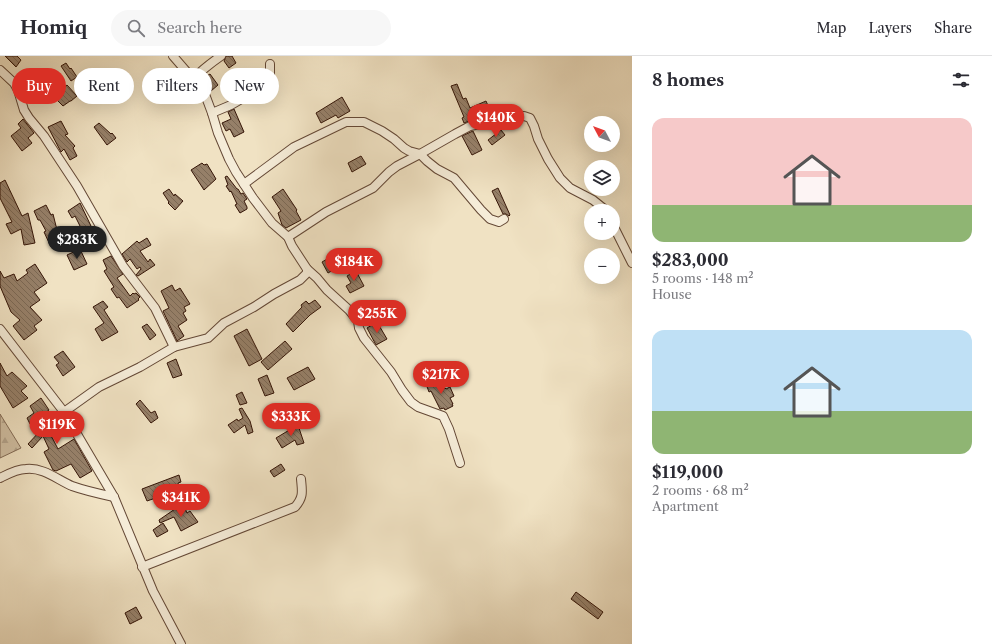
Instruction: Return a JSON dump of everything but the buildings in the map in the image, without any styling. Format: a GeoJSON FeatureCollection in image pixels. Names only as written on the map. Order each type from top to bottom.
{"type":"FeatureCollection","features":[{"type":"Feature","properties":{"kind":"street"},"geometry":{"type":"LineString","coordinates":[[173,56],[183,68]]}},
{"type":"Feature","properties":{"kind":"street"},"geometry":{"type":"LineString","coordinates":[[205,68],[221,56]]}},
{"type":"Feature","properties":{"kind":"street"},"geometry":{"type":"LineString","coordinates":[[212,113],[243,98],[266,81],[270,76],[270,64]]}},
{"type":"Feature","properties":{"kind":"street"},"geometry":{"type":"LineString","coordinates":[[0,70],[14,83],[18,90],[24,110],[44,136],[78,186],[124,266],[155,308],[174,347]]}},
{"type":"Feature","properties":{"kind":"street"},"geometry":{"type":"LineString","coordinates":[[209,104],[229,160],[253,198],[272,223],[288,237],[307,269],[349,310],[358,321],[359,328],[364,338],[391,372],[411,402],[418,407],[442,416],[449,429],[460,463]]}},
{"type":"Feature","properties":{"kind":"street"},"geometry":{"type":"LineString","coordinates":[[288,237],[326,212],[373,188],[397,166],[470,126],[496,121],[511,116],[524,116],[530,118],[538,139],[560,178],[570,188],[598,204]]}},
{"type":"Feature","properties":{"kind":"street"},"geometry":{"type":"LineString","coordinates":[[244,184],[294,147],[346,122],[364,122],[382,131],[409,151],[420,154],[426,161],[437,169],[454,178],[480,210],[490,219],[499,222],[504,219]]}},
{"type":"Feature","properties":{"kind":"street"},"geometry":{"type":"LineString","coordinates":[[620,239],[632,264]]}},
{"type":"Feature","properties":{"kind":"street"},"geometry":{"type":"LineString","coordinates":[[64,412],[100,387],[140,367],[174,347],[208,338],[224,323],[300,280],[305,276],[307,269]]}},
{"type":"Feature","properties":{"kind":"street"},"geometry":{"type":"LineString","coordinates":[[0,329],[64,412],[114,496],[142,567],[181,644]]}},
{"type":"Feature","properties":{"kind":"street"},"geometry":{"type":"LineString","coordinates":[[0,478],[27,468],[37,469],[71,486],[90,492],[114,496]]}},
{"type":"Feature","properties":{"kind":"street"},"geometry":{"type":"LineString","coordinates":[[142,567],[295,507],[300,501],[302,494],[301,479]]}},
{"type":"Feature","properties":{"kind":"green space"},"geometry":{"type":"Polygon","coordinates":[[[0,414],[21,448],[0,458],[0,414]]]}}]}
